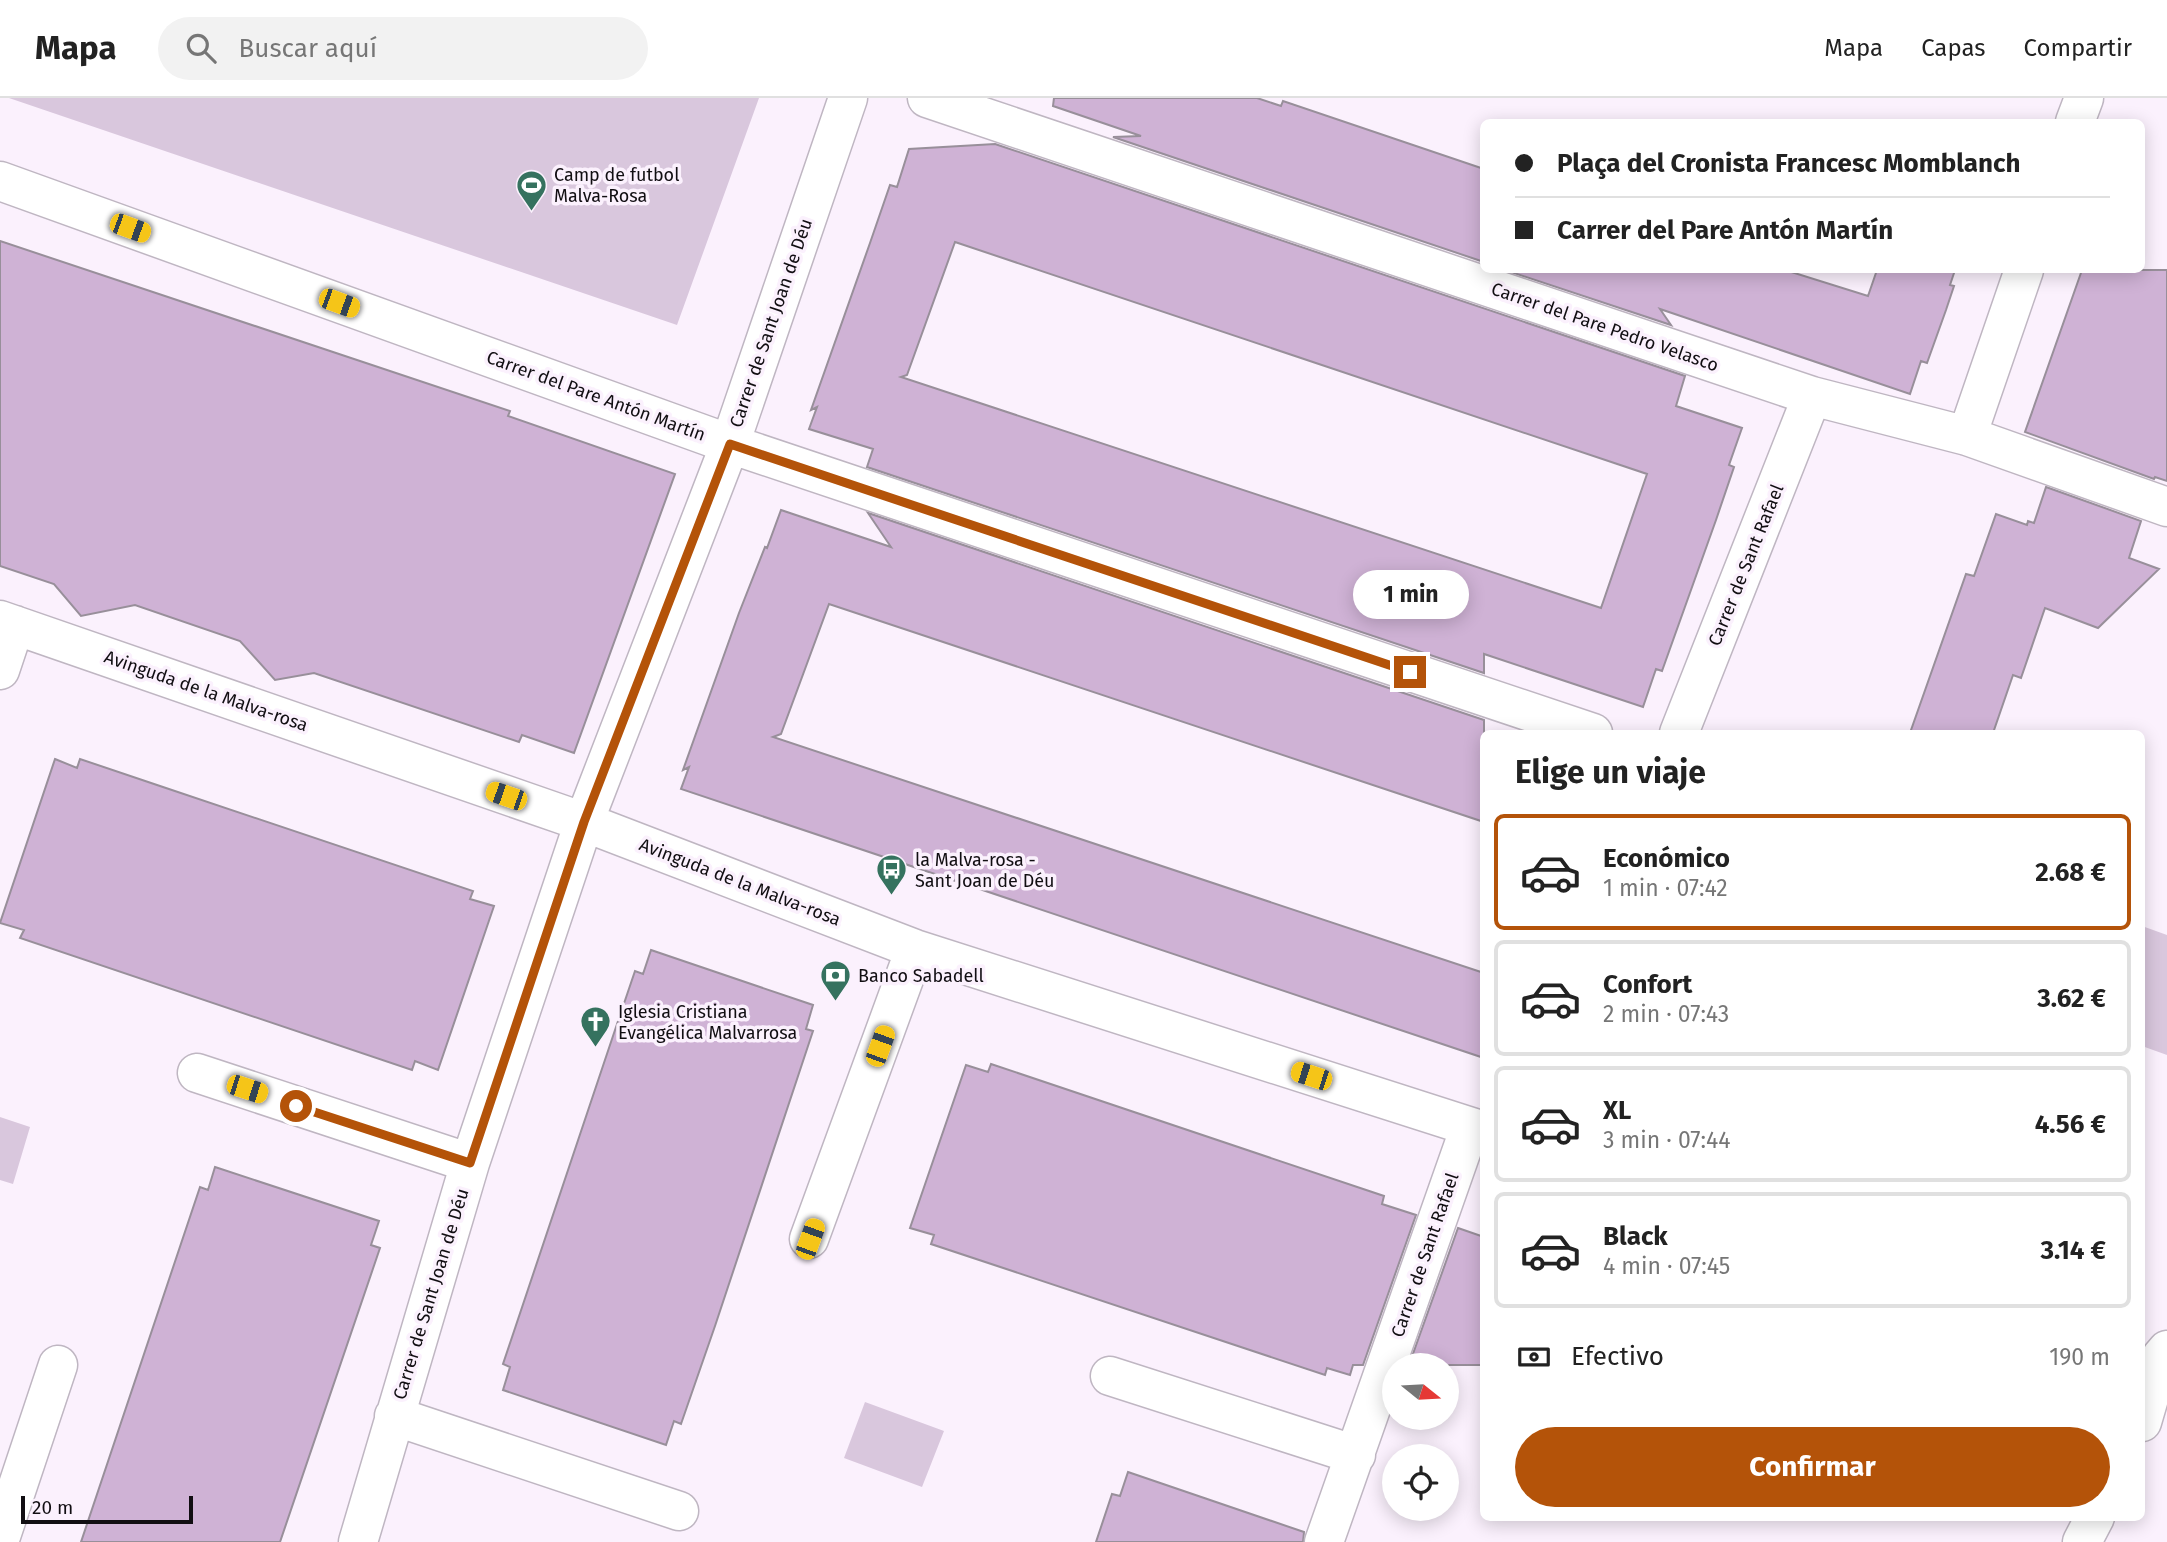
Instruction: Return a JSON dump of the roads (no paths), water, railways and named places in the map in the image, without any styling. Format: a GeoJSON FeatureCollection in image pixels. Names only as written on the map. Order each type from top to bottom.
{"type":"FeatureCollection","features":[{"type":"Feature","properties":{"kind":"street","name":"Carrer de Sant Joan de Déu"},"geometry":{"type":"LineString","coordinates":[[358,1542],[470,1163],[584,822],[730,444],[848,98]]}},
{"type":"Feature","properties":{"kind":"street","name":"Carrer del Pare Pedro Velasco"},"geometry":{"type":"LineString","coordinates":[[927,98],[1812,396],[1967,436],[2167,507]]}},
{"type":"Feature","properties":{"kind":"street"},"geometry":{"type":"LineString","coordinates":[[2076,119],[2084,98]]}},
{"type":"Feature","properties":{"kind":"street","name":"Carrer del Pare Antón Martín"},"geometry":{"type":"LineString","coordinates":[[0,181],[730,444],[1584,730]]}},
{"type":"Feature","properties":{"kind":"street"},"geometry":{"type":"LineString","coordinates":[[1967,436],[2023,273]]}},
{"type":"Feature","properties":{"kind":"street","name":"Carrer de Sant Rafael"},"geometry":{"type":"LineString","coordinates":[[1680,730],[1812,396]]}},
{"type":"Feature","properties":{"kind":"street"},"geometry":{"type":"LineString","coordinates":[[0,670],[8,623]]}},
{"type":"Feature","properties":{"kind":"street","name":"Avinguda de la Malva-rosa"},"geometry":{"type":"LineString","coordinates":[[8,623],[584,822],[915,949],[1477,1129]]}},
{"type":"Feature","properties":{"kind":"street"},"geometry":{"type":"LineString","coordinates":[[810,1239],[915,949]]}},
{"type":"Feature","properties":{"kind":"street"},"geometry":{"type":"LineString","coordinates":[[197,1073],[470,1163]]}},
{"type":"Feature","properties":{"kind":"street","name":"Carrer de Sant Rafael"},"geometry":{"type":"LineString","coordinates":[[1324,1542],[1477,1129]]}},
{"type":"Feature","properties":{"kind":"street"},"geometry":{"type":"LineString","coordinates":[[2145,1410],[2159,1354]]}},
{"type":"Feature","properties":{"kind":"street"},"geometry":{"type":"LineString","coordinates":[[0,1539],[58,1366]]}},
{"type":"Feature","properties":{"kind":"street"},"geometry":{"type":"LineString","coordinates":[[1110,1376],[1356,1455]]}},
{"type":"Feature","properties":{"kind":"street"},"geometry":{"type":"LineString","coordinates":[[394,1416],[679,1511]]}},
{"type":"Feature","properties":{"kind":"street"},"geometry":{"type":"LineString","coordinates":[[2082,1542],[2093,1521]]}},
{"type":"Feature","properties":{"kind":"place","name":"Camp de futbol Malva-Rosa"},"geometry":{"type":"Point","coordinates":[531,212]}},
{"type":"Feature","properties":{"kind":"place","name":"la Malva-rosa - Sant Joan de Déu"},"geometry":{"type":"Point","coordinates":[892,897]}},
{"type":"Feature","properties":{"kind":"place","name":"Banco Sabadell"},"geometry":{"type":"Point","coordinates":[835,1003]}},
{"type":"Feature","properties":{"kind":"place","name":"Iglesia Cristiana Evangélica Malvarrosa"},"geometry":{"type":"Point","coordinates":[595,1049]}}]}
